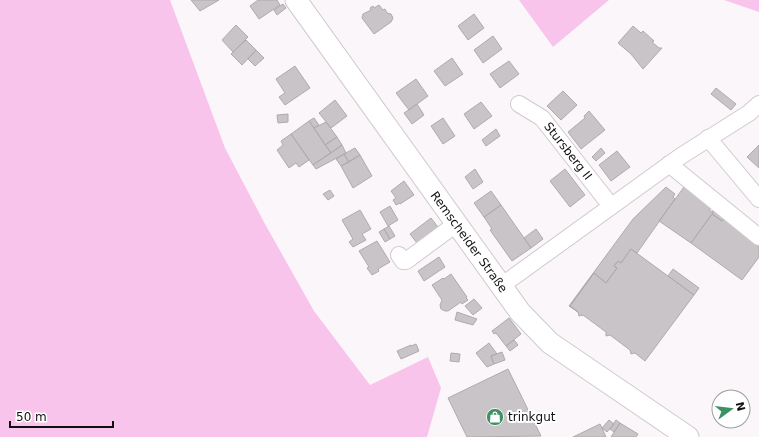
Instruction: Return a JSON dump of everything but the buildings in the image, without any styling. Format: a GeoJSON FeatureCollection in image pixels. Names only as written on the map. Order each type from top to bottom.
{"type":"FeatureCollection","features":[{"type":"Feature","properties":{"kind":"main road","name":"Remscheider Straße"},"geometry":{"type":"LineString","coordinates":[[296,0],[520,312],[550,343],[688,437]]}},
{"type":"Feature","properties":{"kind":"street","name":"Stursberg II"},"geometry":{"type":"LineString","coordinates":[[519,104],[542,118],[611,206]]}},
{"type":"Feature","properties":{"kind":"street"},"geometry":{"type":"LineString","coordinates":[[501,286],[669,164],[749,113],[759,104]]}},
{"type":"Feature","properties":{"kind":"street"},"geometry":{"type":"LineString","coordinates":[[708,138],[759,199]]}},
{"type":"Feature","properties":{"kind":"street"},"geometry":{"type":"LineString","coordinates":[[669,164],[759,236]]}},
{"type":"Feature","properties":{"kind":"street"},"geometry":{"type":"LineString","coordinates":[[399,255],[403,261],[406,261],[456,224]]}},
{"type":"Feature","properties":{"kind":"shaded area"},"geometry":{"type":"Polygon","coordinates":[[[0,0],[170,0],[225,148],[265,224],[314,311],[370,385],[428,357],[441,388],[427,437],[0,437],[0,0]]]}},
{"type":"Feature","properties":{"kind":"shaded area"},"geometry":{"type":"Polygon","coordinates":[[[519,0],[609,0],[553,47],[519,0]]]}},
{"type":"Feature","properties":{"kind":"shaded area"},"geometry":{"type":"Polygon","coordinates":[[[724,0],[759,0],[759,12],[724,0]]]}},
{"type":"Feature","properties":{"kind":"place","name":"trinkgut"},"geometry":{"type":"Point","coordinates":[495,417]}}]}
